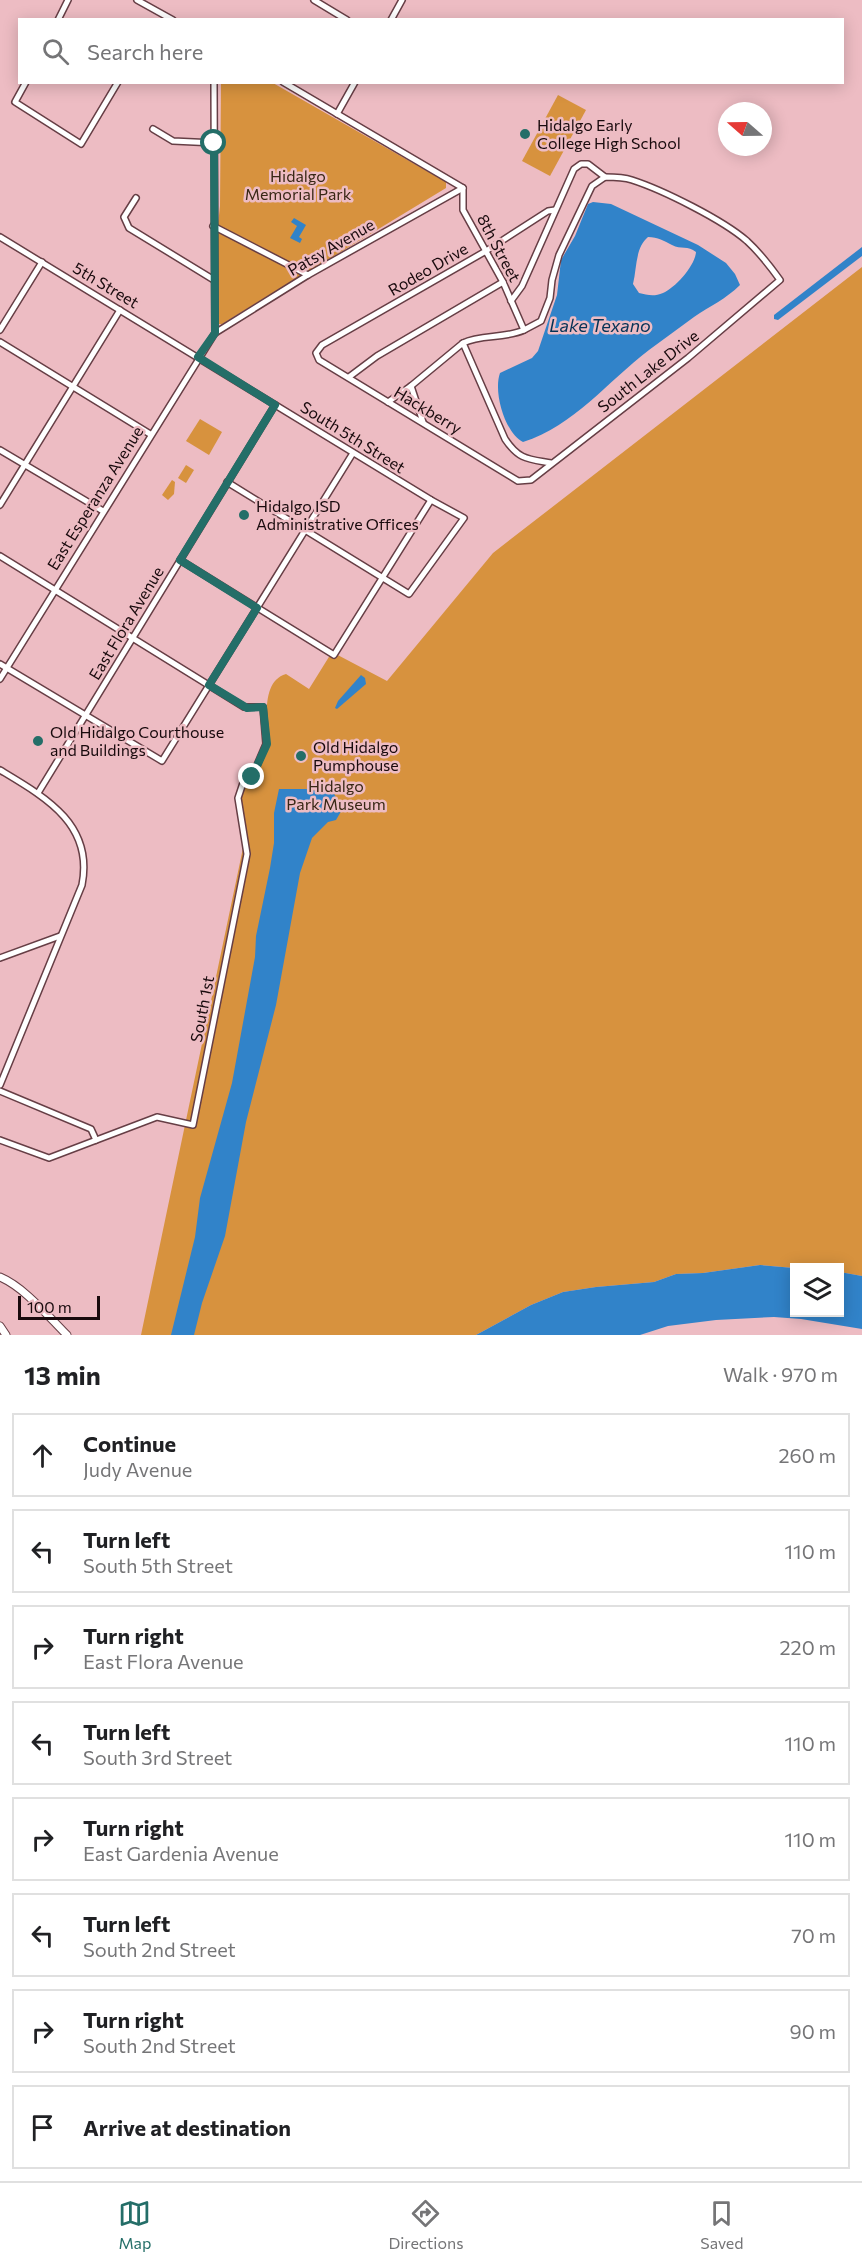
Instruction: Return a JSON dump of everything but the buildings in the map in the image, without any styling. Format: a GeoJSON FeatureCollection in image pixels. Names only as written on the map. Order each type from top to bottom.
{"type":"FeatureCollection","features":[{"type":"Feature","properties":{"kind":"main road"},"geometry":{"type":"LineString","coordinates":[[0,1277],[41,1308],[67,1335]]}},
{"type":"Feature","properties":{"kind":"main road"},"geometry":{"type":"LineString","coordinates":[[0,1326],[6,1335]]}},
{"type":"Feature","properties":{"kind":"street"},"geometry":{"type":"LineString","coordinates":[[59,18],[68,0]]}},
{"type":"Feature","properties":{"kind":"street"},"geometry":{"type":"LineString","coordinates":[[136,0],[170,18]]}},
{"type":"Feature","properties":{"kind":"street"},"geometry":{"type":"LineString","coordinates":[[316,0],[344,18]]}},
{"type":"Feature","properties":{"kind":"street"},"geometry":{"type":"LineString","coordinates":[[393,18],[402,0]]}},
{"type":"Feature","properties":{"kind":"street"},"geometry":{"type":"LineString","coordinates":[[158,18],[161,13]]}},
{"type":"Feature","properties":{"kind":"street"},"geometry":{"type":"LineString","coordinates":[[25,84],[15,102],[81,144],[117,84]]}},
{"type":"Feature","properties":{"kind":"street"},"geometry":{"type":"LineString","coordinates":[[214,84],[215,333]]}},
{"type":"Feature","properties":{"kind":"street"},"geometry":{"type":"LineString","coordinates":[[287,84],[463,188]]}},
{"type":"Feature","properties":{"kind":"street"},"geometry":{"type":"LineString","coordinates":[[337,114],[355,84]]}},
{"type":"Feature","properties":{"kind":"street"},"geometry":{"type":"LineString","coordinates":[[153,129],[173,141],[214,143]]}},
{"type":"Feature","properties":{"kind":"street"},"geometry":{"type":"LineString","coordinates":[[388,402],[463,343],[472,339],[500,337],[524,330],[541,321],[550,298],[559,255],[592,186],[605,177],[593,166],[580,164],[574,169],[522,286],[512,301]]}},
{"type":"Feature","properties":{"kind":"street","name":"South Lake Drive"},"geometry":{"type":"LineString","coordinates":[[531,480],[680,364],[780,280],[763,257],[746,240],[728,227],[692,207],[632,180],[605,177]]}},
{"type":"Feature","properties":{"kind":"street","name":"8th Street"},"geometry":{"type":"LineString","coordinates":[[463,188],[463,210],[503,282],[524,330]]}},
{"type":"Feature","properties":{"kind":"street","name":"Patsy Avenue"},"geometry":{"type":"LineString","coordinates":[[215,333],[308,275],[463,188]]}},
{"type":"Feature","properties":{"kind":"street"},"geometry":{"type":"LineString","coordinates":[[136,198],[124,216],[129,228],[214,280]]}},
{"type":"Feature","properties":{"kind":"street","name":"Rodeo Drive"},"geometry":{"type":"LineString","coordinates":[[316,353],[322,345],[486,251],[538,217],[555,210]]}},
{"type":"Feature","properties":{"kind":"street"},"geometry":{"type":"LineString","coordinates":[[213,226],[308,275]]}},
{"type":"Feature","properties":{"kind":"street","name":"5th Street"},"geometry":{"type":"LineString","coordinates":[[0,237],[198,357]]}},
{"type":"Feature","properties":{"kind":"street"},"geometry":{"type":"LineString","coordinates":[[0,330],[42,262]]}},
{"type":"Feature","properties":{"kind":"street"},"geometry":{"type":"LineString","coordinates":[[349,377],[377,356],[503,282]]}},
{"type":"Feature","properties":{"kind":"street"},"geometry":{"type":"LineString","coordinates":[[0,505],[120,309]]}},
{"type":"Feature","properties":{"kind":"street","name":"East Esperanza Avenue"},"geometry":{"type":"LineString","coordinates":[[0,679],[150,434],[215,333]]}},
{"type":"Feature","properties":{"kind":"street"},"geometry":{"type":"LineString","coordinates":[[0,342],[150,434]]}},
{"type":"Feature","properties":{"kind":"street"},"geometry":{"type":"LineString","coordinates":[[463,343],[505,439],[514,453],[551,463]]}},
{"type":"Feature","properties":{"kind":"street","name":"Hackberry"},"geometry":{"type":"LineString","coordinates":[[316,353],[319,360],[518,481],[531,480]]}},
{"type":"Feature","properties":{"kind":"street","name":"South 5th Street"},"geometry":{"type":"LineString","coordinates":[[198,357],[430,500],[464,518],[409,594],[382,578]]}},
{"type":"Feature","properties":{"kind":"street"},"geometry":{"type":"LineString","coordinates":[[411,386],[423,423]]}},
{"type":"Feature","properties":{"kind":"street","name":"East Flora Avenue"},"geometry":{"type":"LineString","coordinates":[[38,793],[275,405]]}},
{"type":"Feature","properties":{"kind":"street"},"geometry":{"type":"LineString","coordinates":[[0,450],[103,511]]}},
{"type":"Feature","properties":{"kind":"street"},"geometry":{"type":"LineString","coordinates":[[0,664],[162,761],[353,453]]}},
{"type":"Feature","properties":{"kind":"street"},"geometry":{"type":"LineString","coordinates":[[227,482],[382,578]]}},
{"type":"Feature","properties":{"kind":"street"},"geometry":{"type":"LineString","coordinates":[[180,560],[334,655],[430,500]]}},
{"type":"Feature","properties":{"kind":"street"},"geometry":{"type":"LineString","coordinates":[[0,556],[209,685]]}},
{"type":"Feature","properties":{"kind":"street","name":"South 1st"},"geometry":{"type":"LineString","coordinates":[[0,1140],[49,1158],[157,1117],[193,1125],[247,854],[238,798],[243,783],[252,777],[267,744],[263,707],[247,708],[209,685]]}},
{"type":"Feature","properties":{"kind":"street"},"geometry":{"type":"LineString","coordinates":[[0,770],[38,793],[72,826],[84,854],[85,870],[82,885],[0,1085]]}},
{"type":"Feature","properties":{"kind":"street"},"geometry":{"type":"LineString","coordinates":[[0,958],[60,936]]}},
{"type":"Feature","properties":{"kind":"street"},"geometry":{"type":"LineString","coordinates":[[0,1091],[91,1129],[96,1140]]}},
{"type":"Feature","properties":{"kind":"green space","name":"Hidalgo Memorial Park"},"geometry":{"type":"Polygon","coordinates":[[[221,84],[275,84],[446,182],[446,188],[222,324],[218,324],[216,243],[220,206],[221,84]]]}},
{"type":"Feature","properties":{"kind":"green space"},"geometry":{"type":"Polygon","coordinates":[[[558,95],[586,110],[550,176],[522,161],[558,95]]]}},
{"type":"Feature","properties":{"kind":"green space","name":"Hidalgo Park Museum"},"geometry":{"type":"Polygon","coordinates":[[[862,267],[862,1276],[844,1273],[844,1263],[790,1263],[790,1268],[760,1265],[703,1273],[676,1274],[654,1282],[563,1292],[531,1305],[476,1335],[141,1335],[243,848],[236,800],[243,779],[259,765],[270,745],[267,703],[272,685],[286,674],[309,689],[332,652],[387,681],[493,553],[862,267]]]}},
{"type":"Feature","properties":{"kind":"green space"},"geometry":{"type":"Polygon","coordinates":[[[200,419],[222,432],[209,455],[186,441],[200,419]]]}},
{"type":"Feature","properties":{"kind":"green space"},"geometry":{"type":"Polygon","coordinates":[[[186,465],[194,470],[186,483],[178,478],[186,465]]]}},
{"type":"Feature","properties":{"kind":"green space"},"geometry":{"type":"Polygon","coordinates":[[[172,480],[175,482],[174,494],[168,500],[162,495],[172,480]]]}},
{"type":"Feature","properties":{"kind":"water","name":"Lake Texano"},"geometry":{"type":"Polygon","coordinates":[[[593,202],[611,204],[698,245],[726,263],[740,285],[649,350],[574,414],[541,435],[523,442],[511,430],[502,411],[498,391],[500,373],[532,358],[538,351],[557,295],[561,260],[575,236],[588,204],[593,202]],[[648,237],[641,247],[633,284],[639,293],[648,295],[660,294],[678,282],[692,264],[696,252],[648,237]]]}},
{"type":"Feature","properties":{"kind":"water"},"geometry":{"type":"Polygon","coordinates":[[[294,218],[306,225],[299,237],[302,239],[300,243],[290,238],[297,226],[291,222],[294,218]]]}},
{"type":"Feature","properties":{"kind":"water"},"geometry":{"type":"Polygon","coordinates":[[[862,247],[862,256],[778,320],[774,319],[774,315],[862,247]]]}},
{"type":"Feature","properties":{"kind":"water"},"geometry":{"type":"Polygon","coordinates":[[[361,675],[365,678],[366,684],[337,709],[335,708],[338,701],[361,675]]]}},
{"type":"Feature","properties":{"kind":"water"},"geometry":{"type":"Polygon","coordinates":[[[279,789],[306,789],[334,794],[343,808],[336,820],[328,822],[312,838],[300,873],[276,1005],[246,1122],[225,1236],[202,1303],[194,1335],[171,1335],[195,1237],[200,1198],[232,1083],[274,843],[274,813],[279,789]]]}},
{"type":"Feature","properties":{"kind":"water"},"geometry":{"type":"Polygon","coordinates":[[[760,1265],[790,1268],[790,1317],[844,1317],[844,1273],[862,1276],[862,1329],[774,1317],[716,1320],[668,1326],[640,1335],[476,1335],[531,1305],[563,1292],[654,1282],[676,1274],[703,1273],[760,1265]]]}},
{"type":"Feature","properties":{"kind":"place","name":"Hidalgo Early College High School"},"geometry":{"type":"Point","coordinates":[525,134]}},
{"type":"Feature","properties":{"kind":"place","name":"Hidalgo ISD Administrative Offices"},"geometry":{"type":"Point","coordinates":[244,515]}},
{"type":"Feature","properties":{"kind":"place","name":"Old Hidalgo Courthouse and Buildings"},"geometry":{"type":"Point","coordinates":[38,741]}},
{"type":"Feature","properties":{"kind":"place","name":"Old Hidalgo Pumphouse"},"geometry":{"type":"Point","coordinates":[301,756]}},
{"type":"Feature","properties":{"kind":"route"},"geometry":{"type":"LineString","coordinates":[[214,143],[215,333],[198,357],[275,405],[180,560],[257,608],[209,685],[247,708],[263,707],[267,744],[252,777]]}}]}
